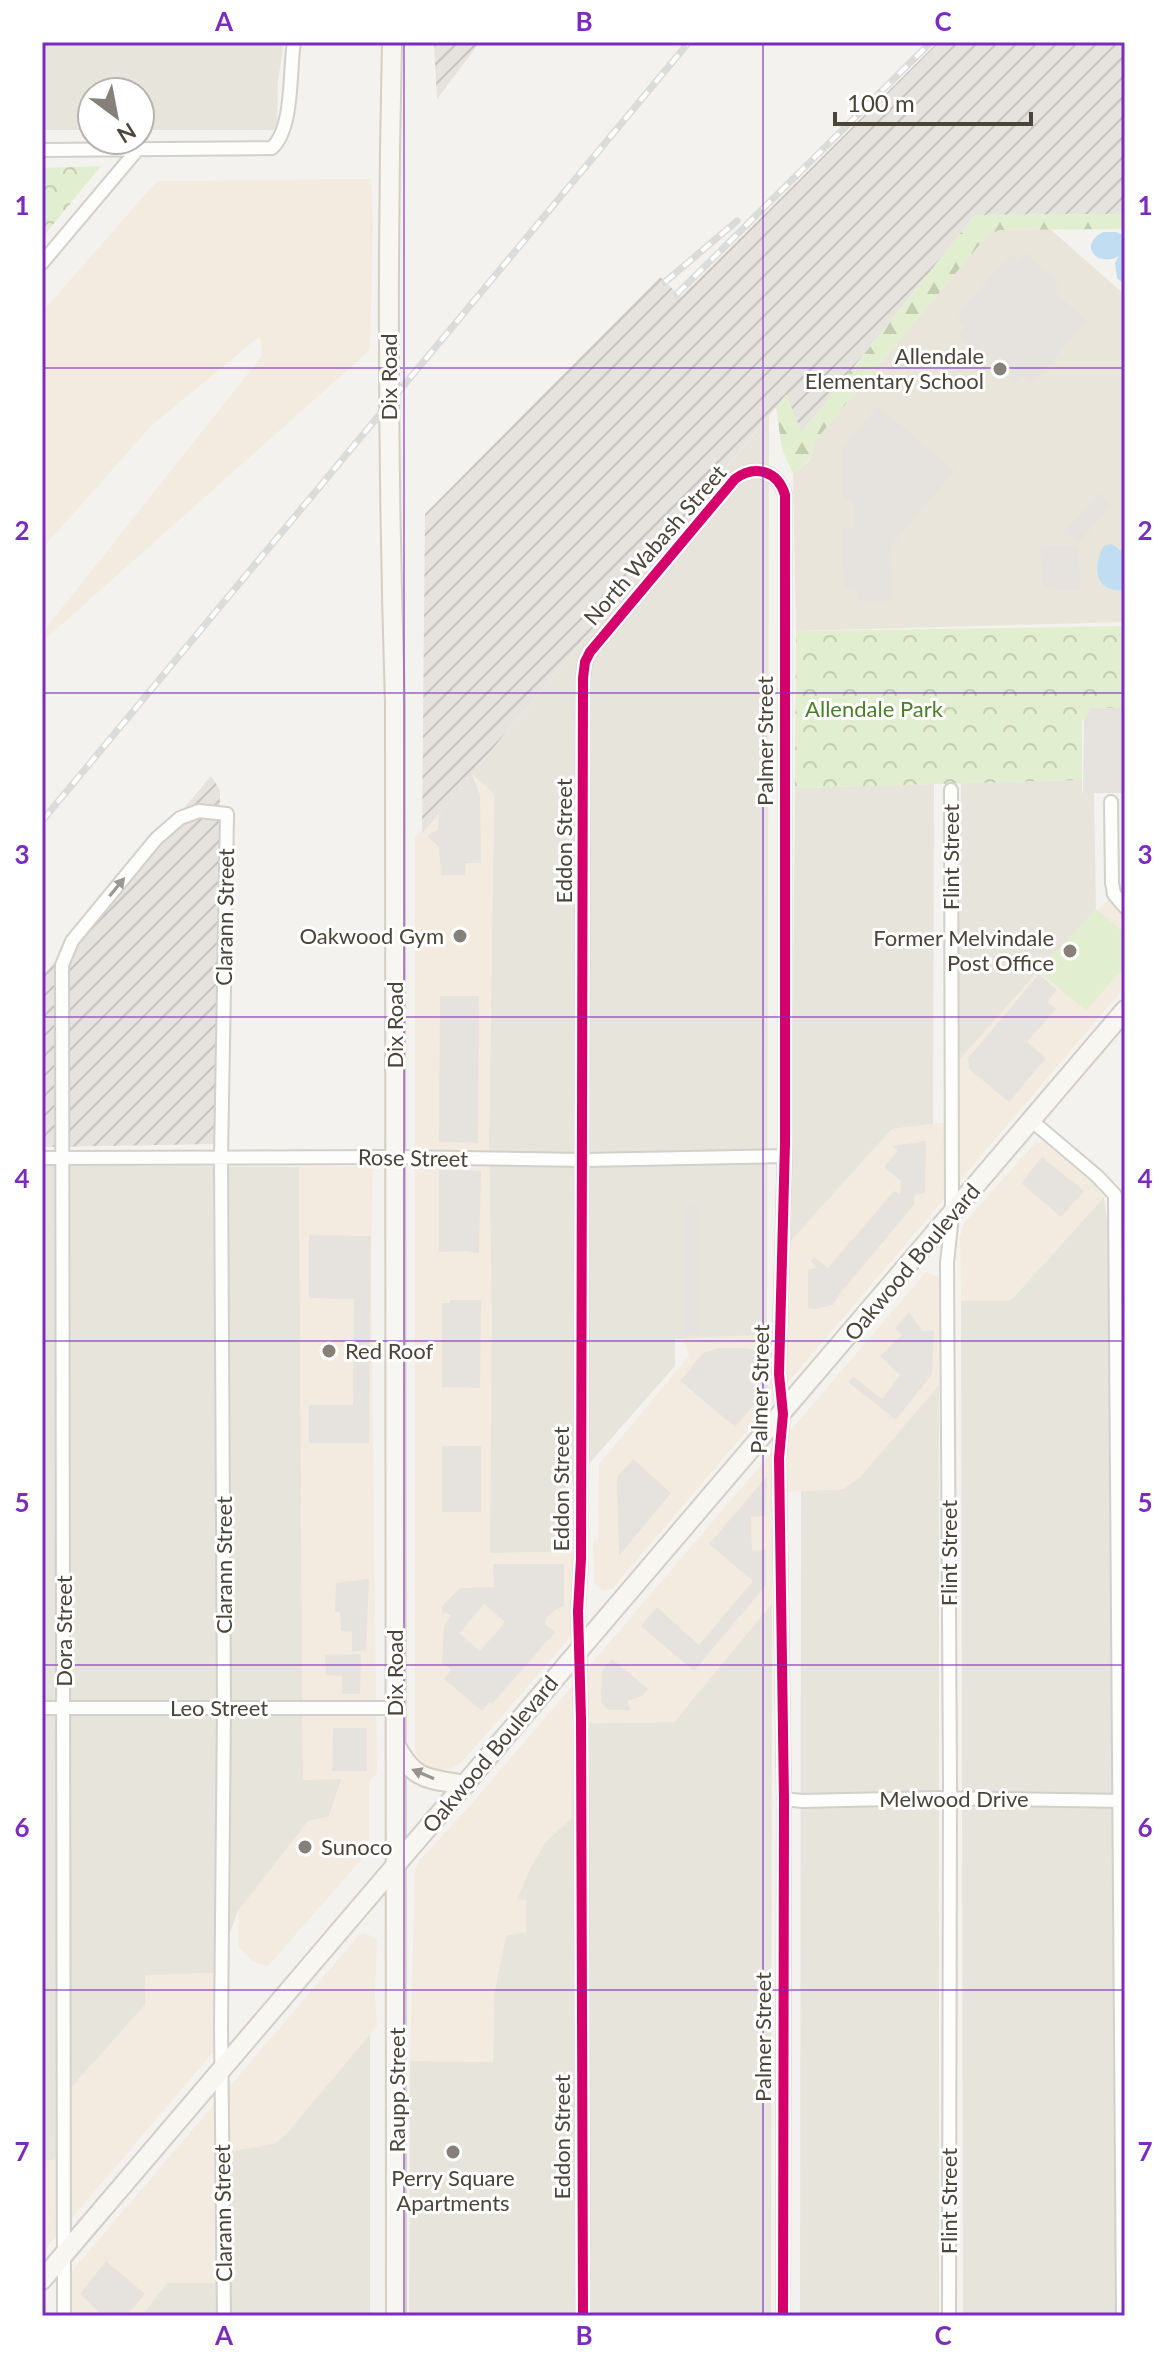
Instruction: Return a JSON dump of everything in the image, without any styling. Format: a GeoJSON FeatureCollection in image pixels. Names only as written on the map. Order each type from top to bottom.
{"type":"FeatureCollection","features":[{"type":"Feature","properties":{"kind":"main road","name":"Dix Road"},"geometry":{"type":"LineString","coordinates":[[392,42],[389,350],[395,704],[394,1824],[397,1864]]}},
{"type":"Feature","properties":{"kind":"main road","name":"Oakwood Boulevard"},"geometry":{"type":"LineString","coordinates":[[42,2280],[1125,1010]]}},
{"type":"Feature","properties":{"kind":"main road"},"geometry":{"type":"LineString","coordinates":[[394,1744],[407,1766],[422,1777],[465,1785]]}},
{"type":"Feature","properties":{"kind":"main road","name":"Raupp Street"},"geometry":{"type":"LineString","coordinates":[[396,2316],[397,1864]]}},
{"type":"Feature","properties":{"kind":"street"},"geometry":{"type":"LineString","coordinates":[[156,149],[272,148],[279,141],[286,119],[294,42]]}},
{"type":"Feature","properties":{"kind":"street"},"geometry":{"type":"LineString","coordinates":[[42,150],[76,150]]}},
{"type":"Feature","properties":{"kind":"street"},"geometry":{"type":"LineString","coordinates":[[42,263],[132,156]]}},
{"type":"Feature","properties":{"kind":"street","name":"North Wabash Street"},"geometry":{"type":"LineString","coordinates":[[585,662],[590,652],[735,479],[748,471],[765,472]]}},
{"type":"Feature","properties":{"kind":"street","name":"Palmer Street"},"geometry":{"type":"LineString","coordinates":[[765,472],[779,481],[785,495],[784,1156],[779,1374],[783,1414],[779,1458],[784,1799],[783,2316]]}},
{"type":"Feature","properties":{"kind":"street","name":"Eddon Street"},"geometry":{"type":"LineString","coordinates":[[583,2316],[578,1611],[584,1160],[585,662]]}},
{"type":"Feature","properties":{"kind":"street","name":"Flint Street"},"geometry":{"type":"LineString","coordinates":[[949,2316],[947,1263],[952,1215],[951,790]]}},
{"type":"Feature","properties":{"kind":"street"},"geometry":{"type":"LineString","coordinates":[[1111,802],[1112,883],[1114,894],[1125,907]]}},
{"type":"Feature","properties":{"kind":"street","name":"Dora Street"},"geometry":{"type":"LineString","coordinates":[[64,2316],[62,965],[69,948],[156,839],[180,818],[199,811],[227,814]]}},
{"type":"Feature","properties":{"kind":"street","name":"Clarann Street"},"geometry":{"type":"LineString","coordinates":[[224,2316],[221,1158],[227,814]]}},
{"type":"Feature","properties":{"kind":"street"},"geometry":{"type":"LineString","coordinates":[[1032,1121],[1120,1197],[1123,2316]]}},
{"type":"Feature","properties":{"kind":"street","name":"Rose Street"},"geometry":{"type":"LineString","coordinates":[[42,1158],[584,1160],[784,1156]]}},
{"type":"Feature","properties":{"kind":"street","name":"Leo Street"},"geometry":{"type":"LineString","coordinates":[[42,1708],[396,1708]]}},
{"type":"Feature","properties":{"kind":"street","name":"Melwood Drive"},"geometry":{"type":"LineString","coordinates":[[784,1799],[1122,1801]]}},
{"type":"Feature","properties":{"kind":"shaded area"},"geometry":{"type":"Polygon","coordinates":[[[42,42],[284,42],[278,81],[277,127],[274,130],[156,130],[156,76],[76,76],[76,130],[42,130],[42,42]]]}},
{"type":"Feature","properties":{"kind":"shaded area"},"geometry":{"type":"Polygon","coordinates":[[[434,42],[480,42],[437,99],[434,42]]]}},
{"type":"Feature","properties":{"kind":"shaded area"},"geometry":{"type":"Polygon","coordinates":[[[938,42],[1125,42],[1125,214],[975,215],[801,433],[786,395],[422,834],[425,514],[660,277],[681,297],[938,42]]]}},
{"type":"Feature","properties":{"kind":"shaded area"},"geometry":{"type":"Polygon","coordinates":[[[371,179],[370,350],[42,642],[42,633],[262,356],[260,336],[151,426],[42,549],[42,312],[157,181],[371,179]]]}},
{"type":"Feature","properties":{"kind":"shaded area","name":"Allendale Elementary School"},"geometry":{"type":"Polygon","coordinates":[[[1050,229],[1125,295],[1125,622],[796,631],[793,474],[810,460],[814,442],[986,237],[999,230],[1050,229]]]}},
{"type":"Feature","properties":{"kind":"shaded area"},"geometry":{"type":"Polygon","coordinates":[[[1026,253],[1061,284],[1055,292],[1087,321],[1032,384],[1022,377],[1015,384],[958,336],[965,326],[955,317],[1010,254],[1018,261],[1026,253]]]}},
{"type":"Feature","properties":{"kind":"shaded area"},"geometry":{"type":"Polygon","coordinates":[[[876,407],[880,407],[955,471],[891,546],[893,601],[857,601],[857,589],[844,589],[841,528],[855,527],[853,501],[843,499],[842,453],[844,446],[876,407]]]}},
{"type":"Feature","properties":{"kind":"shaded area"},"geometry":{"type":"Polygon","coordinates":[[[769,416],[767,1337],[675,1339],[675,1366],[565,1491],[566,1552],[490,1553],[489,1140],[494,795],[472,774],[769,416]]]}},
{"type":"Feature","properties":{"kind":"shaded area"},"geometry":{"type":"Polygon","coordinates":[[[1099,493],[1111,506],[1078,543],[1064,532],[1099,493]]]}},
{"type":"Feature","properties":{"kind":"shaded area"},"geometry":{"type":"Polygon","coordinates":[[[1078,546],[1081,590],[1043,589],[1040,548],[1078,546]]]}},
{"type":"Feature","properties":{"kind":"shaded area"},"geometry":{"type":"Polygon","coordinates":[[[1091,708],[1125,708],[1125,793],[1083,793],[1084,721],[1091,708]]]}},
{"type":"Feature","properties":{"kind":"shaded area"},"geometry":{"type":"Polygon","coordinates":[[[472,774],[494,794],[489,1140],[492,1316],[490,1553],[574,1550],[571,1631],[567,1641],[462,1762],[450,1769],[434,1770],[421,1765],[415,1752],[415,837],[472,774]]]}},
{"type":"Feature","properties":{"kind":"shaded area"},"geometry":{"type":"Polygon","coordinates":[[[472,774],[480,795],[481,863],[466,863],[465,875],[441,875],[439,847],[427,836],[438,829],[439,814],[472,774]]]}},
{"type":"Feature","properties":{"kind":"shaded area"},"geometry":{"type":"Polygon","coordinates":[[[211,776],[220,790],[217,1144],[42,1147],[42,977],[211,776]]]}},
{"type":"Feature","properties":{"kind":"shaded area"},"geometry":{"type":"Polygon","coordinates":[[[1082,780],[1082,793],[1094,793],[1096,909],[956,1064],[961,783],[1082,780]]]}},
{"type":"Feature","properties":{"kind":"shaded area"},"geometry":{"type":"Polygon","coordinates":[[[934,784],[933,1124],[892,1129],[791,1241],[795,788],[934,784]]]}},
{"type":"Feature","properties":{"kind":"shaded area"},"geometry":{"type":"Polygon","coordinates":[[[1125,798],[1125,987],[613,1588],[602,1591],[594,1583],[593,1542],[598,1539],[599,1464],[689,1356],[683,1338],[786,1334],[791,1241],[892,1129],[955,1121],[956,1064],[1038,971],[1123,884],[1125,798]]]}},
{"type":"Feature","properties":{"kind":"shaded area"},"geometry":{"type":"Polygon","coordinates":[[[1039,974],[1057,990],[1047,1002],[1056,1009],[1027,1042],[1046,1058],[1009,1102],[969,1069],[968,1058],[1039,974]]]}},
{"type":"Feature","properties":{"kind":"shaded area"},"geometry":{"type":"Polygon","coordinates":[[[440,996],[479,996],[478,1143],[439,1142],[440,996]]]}},
{"type":"Feature","properties":{"kind":"shaded area"},"geometry":{"type":"Polygon","coordinates":[[[926,1141],[925,1193],[915,1195],[914,1205],[833,1305],[808,1308],[808,1270],[817,1268],[811,1261],[814,1257],[828,1268],[894,1191],[900,1194],[901,1181],[884,1167],[898,1151],[893,1146],[926,1141]]]}},
{"type":"Feature","properties":{"kind":"shaded area"},"geometry":{"type":"Polygon","coordinates":[[[1043,1141],[1094,1184],[1104,1197],[1013,1298],[1008,1301],[961,1301],[960,1237],[964,1223],[1036,1142],[1043,1141]]]}},
{"type":"Feature","properties":{"kind":"shaded area"},"geometry":{"type":"Polygon","coordinates":[[[1042,1157],[1084,1191],[1061,1217],[1021,1183],[1042,1157]]]}},
{"type":"Feature","properties":{"kind":"shaded area"},"geometry":{"type":"Polygon","coordinates":[[[42,1165],[299,1167],[303,1779],[342,1778],[329,1816],[238,1911],[215,1973],[145,1976],[145,2005],[71,2088],[71,2158],[42,2161],[42,1165]]]}},
{"type":"Feature","properties":{"kind":"shaded area"},"geometry":{"type":"Polygon","coordinates":[[[371,1166],[377,1773],[369,1781],[369,1851],[267,1967],[252,1961],[239,1947],[238,1911],[308,1821],[329,1816],[342,1779],[303,1780],[299,1167],[371,1166]]]}},
{"type":"Feature","properties":{"kind":"shaded area"},"geometry":{"type":"Polygon","coordinates":[[[439,1169],[481,1171],[479,1253],[439,1252],[439,1169]]]}},
{"type":"Feature","properties":{"kind":"shaded area"},"geometry":{"type":"Polygon","coordinates":[[[1104,1197],[1107,1219],[1125,1220],[1125,2316],[963,2316],[961,1301],[1008,1301],[1013,1298],[1104,1197]]]}},
{"type":"Feature","properties":{"kind":"shaded area"},"geometry":{"type":"Polygon","coordinates":[[[683,1203],[700,1205],[700,1334],[683,1334],[683,1203]]]}},
{"type":"Feature","properties":{"kind":"shaded area"},"geometry":{"type":"Polygon","coordinates":[[[309,1235],[371,1236],[369,1443],[309,1443],[309,1405],[353,1405],[354,1299],[309,1298],[309,1235]]]}},
{"type":"Feature","properties":{"kind":"shaded area"},"geometry":{"type":"Polygon","coordinates":[[[926,1272],[941,1278],[939,1385],[859,1478],[843,1489],[772,1493],[772,1603],[674,1722],[573,1723],[572,1817],[545,1843],[517,1899],[526,1900],[526,1932],[506,1936],[494,1994],[493,2062],[410,2061],[415,1869],[420,1860],[926,1272]]]}},
{"type":"Feature","properties":{"kind":"shaded area"},"geometry":{"type":"Polygon","coordinates":[[[450,1300],[481,1300],[480,1388],[442,1387],[442,1303],[450,1303],[450,1300]]]}},
{"type":"Feature","properties":{"kind":"shaded area"},"geometry":{"type":"Polygon","coordinates":[[[909,1312],[922,1331],[934,1330],[932,1374],[896,1420],[848,1382],[854,1377],[882,1399],[900,1375],[880,1356],[902,1335],[895,1328],[909,1312]]]}},
{"type":"Feature","properties":{"kind":"shaded area"},"geometry":{"type":"Polygon","coordinates":[[[719,1348],[765,1351],[768,1388],[735,1427],[680,1381],[703,1353],[719,1348]]]}},
{"type":"Feature","properties":{"kind":"shaded area"},"geometry":{"type":"Polygon","coordinates":[[[939,1385],[939,2316],[800,2316],[801,1491],[843,1489],[859,1478],[939,1385]]]}},
{"type":"Feature","properties":{"kind":"shaded area"},"geometry":{"type":"Polygon","coordinates":[[[442,1446],[481,1446],[481,1512],[442,1512],[442,1446]]]}},
{"type":"Feature","properties":{"kind":"shaded area"},"geometry":{"type":"Polygon","coordinates":[[[633,1459],[671,1493],[619,1556],[617,1477],[633,1459]]]}},
{"type":"Feature","properties":{"kind":"shaded area"},"geometry":{"type":"Polygon","coordinates":[[[767,1476],[765,1516],[751,1517],[752,1551],[766,1550],[766,1585],[694,1671],[641,1626],[657,1607],[699,1645],[753,1581],[709,1544],[767,1476]]]}},
{"type":"Feature","properties":{"kind":"shaded area"},"geometry":{"type":"Polygon","coordinates":[[[493,1564],[564,1564],[564,1606],[546,1618],[545,1624],[555,1632],[492,1704],[490,1702],[482,1711],[444,1679],[451,1670],[442,1662],[444,1626],[451,1615],[442,1612],[442,1606],[460,1588],[494,1587],[493,1564]],[[484,1604],[459,1633],[480,1651],[505,1622],[484,1604]]]}},
{"type":"Feature","properties":{"kind":"shaded area"},"geometry":{"type":"Polygon","coordinates":[[[369,1579],[366,1650],[352,1652],[352,1632],[341,1631],[340,1612],[335,1612],[336,1583],[369,1579]]]}},
{"type":"Feature","properties":{"kind":"shaded area"},"geometry":{"type":"Polygon","coordinates":[[[772,1603],[771,2316],[409,2316],[410,2061],[493,2062],[494,1994],[517,1899],[545,1843],[572,1817],[573,1723],[674,1722],[772,1603]]]}},
{"type":"Feature","properties":{"kind":"shaded area"},"geometry":{"type":"Polygon","coordinates":[[[361,1654],[360,1694],[342,1694],[342,1676],[326,1675],[325,1655],[361,1654]]]}},
{"type":"Feature","properties":{"kind":"shaded area"},"geometry":{"type":"Polygon","coordinates":[[[612,1659],[648,1689],[642,1696],[627,1701],[631,1710],[608,1710],[601,1702],[602,1671],[612,1659]]]}},
{"type":"Feature","properties":{"kind":"shaded area"},"geometry":{"type":"Polygon","coordinates":[[[333,1728],[367,1728],[367,1771],[332,1771],[333,1728]]]}},
{"type":"Feature","properties":{"kind":"shaded area"},"geometry":{"type":"Polygon","coordinates":[[[365,1933],[377,1939],[377,2026],[286,2134],[274,2144],[215,2154],[215,2283],[167,2283],[141,2316],[72,2316],[71,2272],[359,1935],[365,1933]]]}},
{"type":"Feature","properties":{"kind":"shaded area"},"geometry":{"type":"Polygon","coordinates":[[[215,1973],[216,2049],[42,2253],[42,2161],[71,2158],[71,2088],[145,2005],[145,1975],[215,1973]]]}},
{"type":"Feature","properties":{"kind":"shaded area"},"geometry":{"type":"Polygon","coordinates":[[[370,2034],[370,2316],[141,2316],[167,2283],[215,2283],[215,2154],[274,2143],[286,2134],[370,2034]]]}},
{"type":"Feature","properties":{"kind":"shaded area"},"geometry":{"type":"Polygon","coordinates":[[[106,2261],[145,2294],[126,2316],[103,2316],[80,2294],[106,2261]]]}},
{"type":"Feature","properties":{"kind":"green space"},"geometry":{"type":"Polygon","coordinates":[[[101,166],[42,238],[42,168],[101,166]]]}},
{"type":"Feature","properties":{"kind":"green space"},"geometry":{"type":"Polygon","coordinates":[[[1125,214],[1125,229],[999,230],[986,237],[814,442],[810,459],[793,474],[782,449],[776,407],[786,395],[802,432],[975,215],[1125,214]]]}},
{"type":"Feature","properties":{"kind":"green space","name":"Allendale Park"},"geometry":{"type":"Polygon","coordinates":[[[1125,626],[1125,712],[1082,720],[1082,780],[795,788],[796,631],[1125,626]]]}},
{"type":"Feature","properties":{"kind":"green space"},"geometry":{"type":"Polygon","coordinates":[[[1096,909],[1125,934],[1125,966],[1086,1010],[1038,971],[1096,909]]]}},
{"type":"Feature","properties":{"kind":"water"},"geometry":{"type":"Polygon","coordinates":[[[1103,232],[1125,236],[1125,285],[1117,278],[1115,263],[1119,256],[1104,259],[1093,254],[1092,243],[1103,232]]]}},
{"type":"Feature","properties":{"kind":"water"},"geometry":{"type":"Polygon","coordinates":[[[1112,544],[1125,554],[1125,590],[1105,586],[1098,576],[1101,551],[1104,546],[1112,544]]]}},
{"type":"Feature","properties":{"kind":"railway"},"geometry":{"type":"LineString","coordinates":[[42,821],[689,42]]}},
{"type":"Feature","properties":{"kind":"railway"},"geometry":{"type":"LineString","coordinates":[[677,294],[931,42]]}},
{"type":"Feature","properties":{"kind":"railway"},"geometry":{"type":"LineString","coordinates":[[665,282],[737,221]]}},
{"type":"Feature","properties":{"kind":"cycle path"},"geometry":{"type":"LineString","coordinates":[[583,2316],[578,1611],[581,1559],[583,678],[590,652],[735,479],[758,471],[777,480],[785,495],[785,1143],[779,1374],[783,1414],[779,1458],[784,1799],[783,2316]]}},
{"type":"Feature","properties":{"kind":"place","name":"Allendale Elementary School"},"geometry":{"type":"Point","coordinates":[1000,369]}},
{"type":"Feature","properties":{"kind":"place","name":"Oakwood Gym"},"geometry":{"type":"Point","coordinates":[460,936]}},
{"type":"Feature","properties":{"kind":"place","name":"Former Melvindale Post Office"},"geometry":{"type":"Point","coordinates":[1070,951]}},
{"type":"Feature","properties":{"kind":"place","name":"Red Roof"},"geometry":{"type":"Point","coordinates":[329,1351]}},
{"type":"Feature","properties":{"kind":"place","name":"Sunoco"},"geometry":{"type":"Point","coordinates":[305,1847]}},
{"type":"Feature","properties":{"kind":"place","name":"Perry Square Apartments"},"geometry":{"type":"Point","coordinates":[453,2152]}}]}
